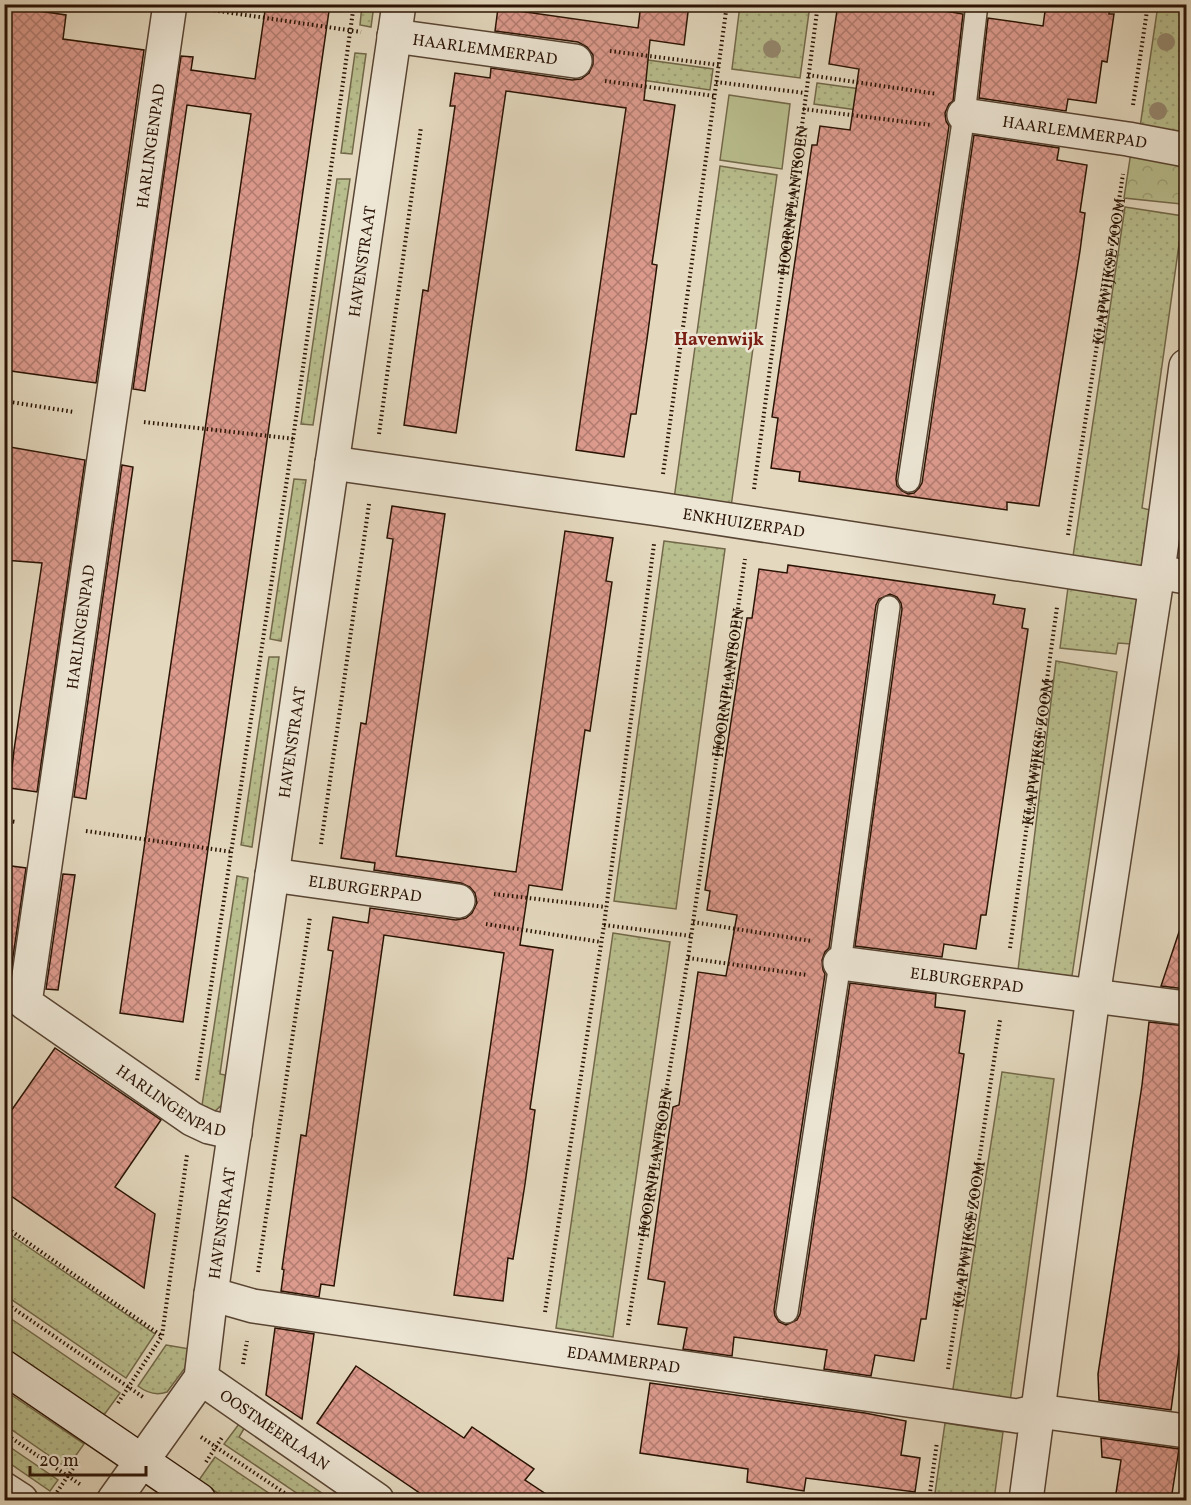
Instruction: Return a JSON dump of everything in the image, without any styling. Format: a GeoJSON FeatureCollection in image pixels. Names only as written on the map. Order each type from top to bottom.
{"type":"FeatureCollection","features":[{"type":"Feature","properties":{"kind":"street","name":"HAVENSTRAAT"},"geometry":{"type":"LineString","coordinates":[[99,1494],[142,1462],[201,1378],[211,1294],[399,4]]}},
{"type":"Feature","properties":{"kind":"street","name":"HARLINGENPAD"},"geometry":{"type":"LineString","coordinates":[[185,6],[110,418],[25,1003],[192,1119],[208,1127],[235,1133]]}},
{"type":"Feature","properties":{"kind":"street","name":"HAARLEMMERPAD"},"geometry":{"type":"LineString","coordinates":[[394,36],[575,61]]}},
{"type":"Feature","properties":{"kind":"street","name":"HAARLEMMERPAD"},"geometry":{"type":"LineString","coordinates":[[964,115],[1128,139],[1186,150]]}},
{"type":"Feature","properties":{"kind":"street"},"geometry":{"type":"LineString","coordinates":[[1026,1500],[1093,996],[1166,578],[1186,366]]}},
{"type":"Feature","properties":{"kind":"street","name":"ENKHUIZERPAD"},"geometry":{"type":"LineString","coordinates":[[333,454],[374,470],[658,509],[1062,571],[1166,578]]}},
{"type":"Feature","properties":{"kind":"street","name":"ELBURGERPAD"},"geometry":{"type":"LineString","coordinates":[[274,868],[315,881],[458,901]]}},
{"type":"Feature","properties":{"kind":"street","name":"ELBURGERPAD"},"geometry":{"type":"LineString","coordinates":[[840,963],[1186,1008]]}},
{"type":"Feature","properties":{"kind":"street","name":"EDAMMERPAD"},"geometry":{"type":"LineString","coordinates":[[211,1294],[253,1306],[1017,1416],[1038,1411],[1186,1431]]}},
{"type":"Feature","properties":{"kind":"street"},"geometry":{"type":"LineString","coordinates":[[4,1367],[199,1500]]}},
{"type":"Feature","properties":{"kind":"street","name":"OOSTMEERLAAN"},"geometry":{"type":"LineString","coordinates":[[201,1378],[377,1500]]}},
{"type":"Feature","properties":{"kind":"street"},"geometry":{"type":"LineString","coordinates":[[4,1489],[21,1500]]}},
{"type":"Feature","properties":{"kind":"lane"},"geometry":{"type":"LineString","coordinates":[[909,481],[964,115],[977,4]]}},
{"type":"Feature","properties":{"kind":"lane"},"geometry":{"type":"LineString","coordinates":[[787,1312],[840,963],[889,607]]}},
{"type":"Feature","properties":{"kind":"path"},"geometry":{"type":"LineString","coordinates":[[4,1226],[162,1336],[354,4]]}},
{"type":"Feature","properties":{"kind":"path"},"geometry":{"type":"LineString","coordinates":[[540,1348],[604,925],[727,4]]}},
{"type":"Feature","properties":{"kind":"path","name":"HOORNPLANTSOEN"},"geometry":{"type":"LineString","coordinates":[[623,1359],[688,958],[750,524],[818,4]]}},
{"type":"Feature","properties":{"kind":"path","name":"KLAPWIJKSE ZOOM"},"geometry":{"type":"LineString","coordinates":[[929,1500],[1005,985],[1062,571],[1149,4]]}},
{"type":"Feature","properties":{"kind":"path"},"geometry":{"type":"LineString","coordinates":[[185,6],[394,36]]}},
{"type":"Feature","properties":{"kind":"path","name":"HAARLEMMERPAD"},"geometry":{"type":"LineString","coordinates":[[714,96],[594,79],[575,61],[590,48],[718,65]]}},
{"type":"Feature","properties":{"kind":"path"},"geometry":{"type":"LineString","coordinates":[[803,110],[937,126],[964,115],[942,94],[808,75]]}},
{"type":"Feature","properties":{"kind":"path"},"geometry":{"type":"LineString","coordinates":[[716,82],[805,93]]}},
{"type":"Feature","properties":{"kind":"path"},"geometry":{"type":"LineString","coordinates":[[253,1306],[422,123]]}},
{"type":"Feature","properties":{"kind":"path"},"geometry":{"type":"LineString","coordinates":[[4,401],[110,418],[293,439],[333,454]]}},
{"type":"Feature","properties":{"kind":"path"},"geometry":{"type":"LineString","coordinates":[[4,820],[231,852],[274,868]]}},
{"type":"Feature","properties":{"kind":"path"},"geometry":{"type":"LineString","coordinates":[[601,942],[475,922],[458,901],[476,892],[606,907]]}},
{"type":"Feature","properties":{"kind":"path"},"geometry":{"type":"LineString","coordinates":[[688,958],[814,976],[840,963],[818,942],[693,922]]}},
{"type":"Feature","properties":{"kind":"path"},"geometry":{"type":"LineString","coordinates":[[604,925],[691,936]]}},
{"type":"Feature","properties":{"kind":"path"},"geometry":{"type":"LineString","coordinates":[[4,1433],[99,1494]]}},
{"type":"Feature","properties":{"kind":"green space"},"geometry":{"type":"Polygon","coordinates":[[[362,5],[374,5],[371,27],[360,25],[362,5]]]}},
{"type":"Feature","properties":{"kind":"green space"},"geometry":{"type":"Polygon","coordinates":[[[740,5],[810,5],[800,78],[732,69],[740,5]]]}},
{"type":"Feature","properties":{"kind":"green space"},"geometry":{"type":"Polygon","coordinates":[[[1158,5],[1186,5],[1186,132],[1140,127],[1158,5]]]}},
{"type":"Feature","properties":{"kind":"green space"},"geometry":{"type":"Polygon","coordinates":[[[355,53],[366,54],[352,154],[341,153],[355,53]]]}},
{"type":"Feature","properties":{"kind":"green space"},"geometry":{"type":"Polygon","coordinates":[[[597,53],[713,69],[710,90],[594,73],[597,53]]]}},
{"type":"Feature","properties":{"kind":"green space"},"geometry":{"type":"Polygon","coordinates":[[[817,83],[941,100],[938,121],[814,104],[817,83]]]}},
{"type":"Feature","properties":{"kind":"green space"},"geometry":{"type":"Polygon","coordinates":[[[729,95],[790,104],[782,169],[720,160],[729,95]]]}},
{"type":"Feature","properties":{"kind":"green space"},"geometry":{"type":"Polygon","coordinates":[[[1131,152],[1186,162],[1186,194],[1183,194],[1181,204],[1124,198],[1131,152]]]}},
{"type":"Feature","properties":{"kind":"green space"},"geometry":{"type":"Polygon","coordinates":[[[720,166],[777,175],[731,507],[674,499],[720,166]]]}},
{"type":"Feature","properties":{"kind":"green space"},"geometry":{"type":"Polygon","coordinates":[[[337,179],[350,179],[313,425],[301,424],[337,179]]]}},
{"type":"Feature","properties":{"kind":"green space"},"geometry":{"type":"Polygon","coordinates":[[[1125,207],[1183,216],[1142,508],[1150,510],[1140,573],[1072,563],[1125,207]]]}},
{"type":"Feature","properties":{"kind":"green space"},"geometry":{"type":"Polygon","coordinates":[[[294,479],[306,480],[281,641],[270,639],[294,479]]]}},
{"type":"Feature","properties":{"kind":"green space"},"geometry":{"type":"Polygon","coordinates":[[[664,541],[725,549],[676,909],[614,901],[664,541]]]}},
{"type":"Feature","properties":{"kind":"green space"},"geometry":{"type":"Polygon","coordinates":[[[1069,580],[1139,591],[1131,644],[1118,643],[1116,654],[1060,648],[1069,580]]]}},
{"type":"Feature","properties":{"kind":"green space"},"geometry":{"type":"Polygon","coordinates":[[[269,657],[279,657],[252,847],[241,845],[269,657]]]}},
{"type":"Feature","properties":{"kind":"green space"},"geometry":{"type":"Polygon","coordinates":[[[1056,661],[1117,672],[1072,976],[1018,970],[1056,661]]]}},
{"type":"Feature","properties":{"kind":"green space"},"geometry":{"type":"Polygon","coordinates":[[[237,876],[248,878],[220,1074],[230,1076],[225,1102],[214,1112],[201,1112],[237,876]]]}},
{"type":"Feature","properties":{"kind":"green space"},"geometry":{"type":"Polygon","coordinates":[[[613,933],[670,942],[613,1337],[556,1328],[613,933]]]}},
{"type":"Feature","properties":{"kind":"green space"},"geometry":{"type":"Polygon","coordinates":[[[1002,1072],[1054,1079],[1010,1402],[952,1395],[1002,1072]]]}},
{"type":"Feature","properties":{"kind":"green space"},"geometry":{"type":"Polygon","coordinates":[[[5,1231],[155,1334],[126,1378],[5,1295],[5,1231]]]}},
{"type":"Feature","properties":{"kind":"green space"},"geometry":{"type":"Polygon","coordinates":[[[4,1314],[120,1393],[104,1415],[5,1347],[4,1314]]]}},
{"type":"Feature","properties":{"kind":"green space"},"geometry":{"type":"Polygon","coordinates":[[[166,1345],[190,1349],[185,1368],[167,1392],[155,1394],[148,1392],[138,1386],[166,1345]]]}},
{"type":"Feature","properties":{"kind":"green space"},"geometry":{"type":"Polygon","coordinates":[[[4,1390],[84,1444],[67,1468],[5,1425],[4,1390]]]}},
{"type":"Feature","properties":{"kind":"green space"},"geometry":{"type":"Polygon","coordinates":[[[945,1423],[1003,1432],[994,1500],[934,1500],[945,1423]]]}},
{"type":"Feature","properties":{"kind":"green space"},"geometry":{"type":"Polygon","coordinates":[[[239,1424],[245,1427],[239,1437],[332,1500],[307,1500],[224,1444],[239,1424]]]}},
{"type":"Feature","properties":{"kind":"green space"},"geometry":{"type":"Polygon","coordinates":[[[4,1443],[58,1480],[50,1491],[5,1460],[4,1443]]]}},
{"type":"Feature","properties":{"kind":"green space"},"geometry":{"type":"Polygon","coordinates":[[[215,1457],[279,1500],[228,1500],[199,1480],[215,1457]]]}},
{"type":"Feature","properties":{"kind":"building"},"geometry":{"type":"Polygon","coordinates":[[[266,4],[330,4],[183,1022],[120,1013],[251,114],[187,105],[145,391],[133,389],[181,56],[193,57],[191,70],[255,79],[266,4]]]}},
{"type":"Feature","properties":{"kind":"building"},"geometry":{"type":"Polygon","coordinates":[[[641,4],[689,4],[684,45],[650,40],[644,100],[675,105],[652,264],[657,265],[647,339],[636,414],[631,414],[624,457],[576,450],[626,108],[506,91],[456,433],[404,425],[423,290],[428,291],[447,162],[455,106],[450,106],[455,73],[490,78],[491,68],[572,80],[581,79],[589,73],[593,64],[593,55],[587,47],[578,42],[495,31],[498,8],[638,28],[641,4]]]}},
{"type":"Feature","properties":{"kind":"building"},"geometry":{"type":"Polygon","coordinates":[[[838,4],[903,4],[963,14],[953,101],[945,113],[949,126],[896,479],[897,486],[902,491],[908,494],[914,493],[922,483],[974,135],[1059,148],[1057,160],[1087,165],[1080,212],[1085,213],[1080,251],[1039,506],[1007,502],[1007,510],[799,481],[800,472],[771,468],[778,418],[772,417],[812,145],[817,145],[820,126],[850,130],[859,69],[829,64],[838,4]]]}},
{"type":"Feature","properties":{"kind":"building"},"geometry":{"type":"Polygon","coordinates":[[[1046,4],[1110,4],[1109,14],[1114,14],[1107,62],[1102,61],[1096,103],[1068,99],[1066,111],[979,98],[988,18],[1043,26],[1046,4]]]}},
{"type":"Feature","properties":{"kind":"building"},"geometry":{"type":"Polygon","coordinates":[[[4,6],[66,15],[63,39],[144,50],[96,383],[4,370],[4,6]]]}},
{"type":"Feature","properties":{"kind":"building"},"geometry":{"type":"Polygon","coordinates":[[[4,446],[85,460],[37,792],[10,788],[42,563],[4,560],[4,446]]]}},
{"type":"Feature","properties":{"kind":"building"},"geometry":{"type":"Polygon","coordinates":[[[122,465],[133,467],[86,799],[74,797],[122,465]]]}},
{"type":"Feature","properties":{"kind":"building"},"geometry":{"type":"Polygon","coordinates":[[[392,506],[445,514],[396,856],[516,872],[565,531],[613,538],[606,581],[612,582],[590,731],[585,730],[562,890],[529,885],[520,945],[553,950],[530,1109],[535,1110],[525,1184],[513,1259],[508,1258],[503,1301],[454,1295],[504,953],[384,935],[334,1286],[321,1284],[319,1297],[281,1291],[284,1270],[282,1269],[301,1135],[306,1136],[333,951],[328,950],[333,917],[368,923],[370,908],[456,920],[466,918],[472,913],[477,903],[475,893],[470,887],[461,883],[374,870],[375,863],[341,858],[361,723],[366,724],[393,539],[387,538],[392,506]]]}},
{"type":"Feature","properties":{"kind":"building"},"geometry":{"type":"Polygon","coordinates":[[[788,565],[995,595],[993,604],[1025,609],[1022,628],[1028,629],[986,915],[981,915],[976,949],[944,944],[942,957],[855,946],[902,609],[897,597],[890,594],[879,599],[876,605],[829,948],[822,960],[825,974],[774,1310],[779,1322],[786,1325],[797,1320],[800,1314],[850,983],[936,994],[935,1007],[965,1011],[959,1053],[964,1054],[926,1319],[921,1319],[914,1361],[875,1355],[871,1376],[824,1369],[827,1350],[734,1337],[732,1356],[683,1349],[687,1328],[658,1324],[665,1282],[648,1279],[673,1107],[679,1105],[698,972],[726,976],[737,915],[707,910],[710,891],[705,890],[747,618],[752,618],[759,569],[787,573],[788,565]]]}},
{"type":"Feature","properties":{"kind":"building"},"geometry":{"type":"Polygon","coordinates":[[[4,865],[26,868],[9,984],[4,984],[4,865]]]}},
{"type":"Feature","properties":{"kind":"building"},"geometry":{"type":"Polygon","coordinates":[[[63,874],[75,875],[58,990],[46,989],[63,874]]]}},
{"type":"Feature","properties":{"kind":"building"},"geometry":{"type":"Polygon","coordinates":[[[1181,926],[1186,927],[1186,989],[1161,986],[1181,926]]]}},
{"type":"Feature","properties":{"kind":"building"},"geometry":{"type":"Polygon","coordinates":[[[1149,1022],[1186,1026],[1186,1301],[1171,1410],[1099,1400],[1098,1374],[1142,1085],[1149,1022]]]}},
{"type":"Feature","properties":{"kind":"building"},"geometry":{"type":"Polygon","coordinates":[[[55,1048],[161,1120],[115,1187],[155,1214],[144,1288],[4,1191],[4,1121],[55,1048]]]}},
{"type":"Feature","properties":{"kind":"building"},"geometry":{"type":"Polygon","coordinates":[[[275,1328],[314,1334],[302,1419],[266,1395],[275,1328]]]}},
{"type":"Feature","properties":{"kind":"building"},"geometry":{"type":"Polygon","coordinates":[[[356,1366],[464,1438],[472,1427],[534,1469],[525,1480],[555,1500],[430,1500],[317,1423],[356,1366]]]}},
{"type":"Feature","properties":{"kind":"building"},"geometry":{"type":"Polygon","coordinates":[[[650,1383],[865,1413],[906,1421],[901,1455],[920,1458],[915,1492],[806,1478],[804,1491],[747,1482],[748,1469],[640,1453],[650,1383]]]}},
{"type":"Feature","properties":{"kind":"building"},"geometry":{"type":"Polygon","coordinates":[[[1101,1438],[1179,1449],[1171,1500],[1115,1500],[1121,1460],[1102,1457],[1101,1438]]]}},
{"type":"Feature","properties":{"kind":"district","name":"Havenwijk"},"geometry":{"type":"Point","coordinates":[719,339]}}]}
